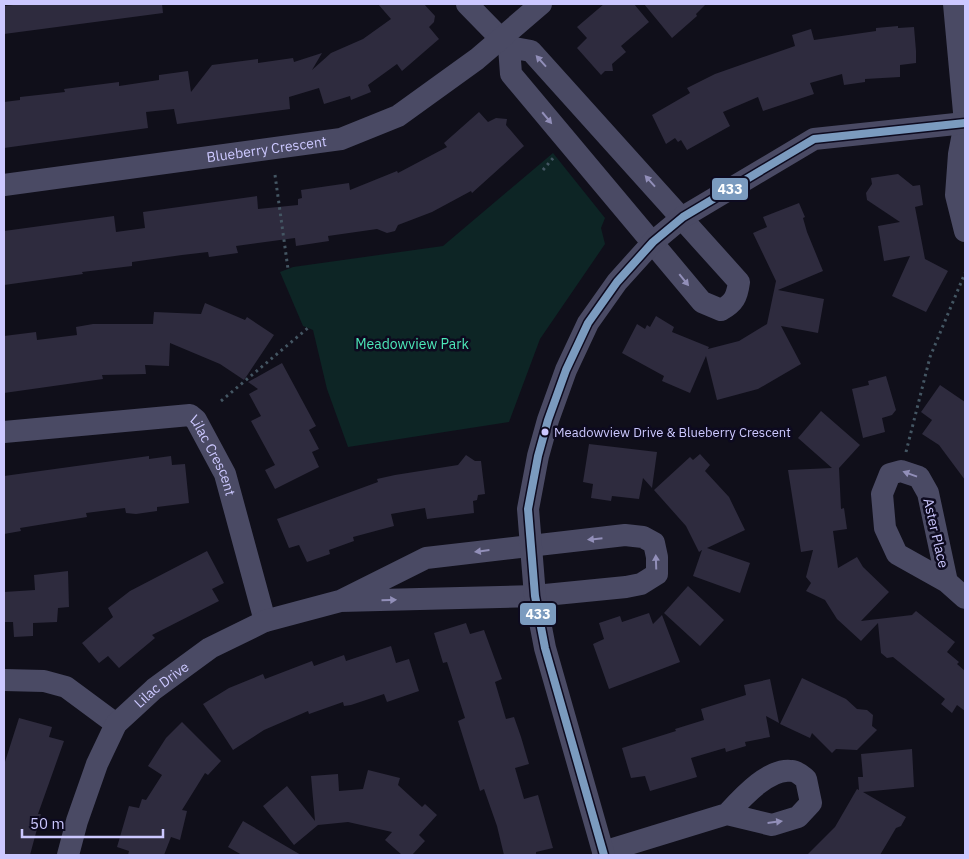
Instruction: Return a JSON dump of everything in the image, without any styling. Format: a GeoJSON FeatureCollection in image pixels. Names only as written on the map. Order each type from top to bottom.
{"type":"FeatureCollection","features":[{"type":"Feature","properties":{"kind":"street"},"geometry":{"type":"LineString","coordinates":[[467,4],[505,43],[532,51],[683,217],[739,282],[737,295],[731,305],[720,310],[702,302],[511,74],[505,43]]}},
{"type":"Feature","properties":{"kind":"street","name":"Blueberry Crescent"},"geometry":{"type":"LineString","coordinates":[[4,185],[341,139],[398,116],[505,43],[541,4]]}},
{"type":"Feature","properties":{"kind":"street"},"geometry":{"type":"LineString","coordinates":[[954,4],[965,123],[959,154],[956,195],[965,231]]}},
{"type":"Feature","properties":{"kind":"street"},"geometry":{"type":"LineString","coordinates":[[727,814],[604,853],[545,648],[534,596],[528,508],[538,456],[566,370],[588,323],[617,282],[653,242],[683,217],[814,139],[965,123]]}},
{"type":"Feature","properties":{"kind":"street","name":"Lilac Crescent"},"geometry":{"type":"LineString","coordinates":[[4,432],[190,415],[196,420],[225,474],[265,621]]}},
{"type":"Feature","properties":{"kind":"street","name":"Aster Place"},"geometry":{"type":"LineString","coordinates":[[947,582],[928,492],[919,477],[901,471],[890,474],[882,494],[885,528],[897,554],[947,582],[965,598]]}},
{"type":"Feature","properties":{"kind":"street","name":"Lilac Drive"},"geometry":{"type":"LineString","coordinates":[[68,855],[76,821],[97,764],[116,724],[154,690],[210,648],[265,621],[340,601],[426,558],[626,535],[643,537],[654,544],[657,557],[656,574],[641,584],[534,596],[340,601]]}},
{"type":"Feature","properties":{"kind":"street"},"geometry":{"type":"LineString","coordinates":[[4,680],[26,679],[66,688],[116,724]]}},
{"type":"Feature","properties":{"kind":"path"},"geometry":{"type":"LineString","coordinates":[[275,176],[288,269]]}},
{"type":"Feature","properties":{"kind":"path"},"geometry":{"type":"LineString","coordinates":[[901,471],[930,357],[965,273]]}},
{"type":"Feature","properties":{"kind":"path"},"geometry":{"type":"LineString","coordinates":[[221,401],[308,328]]}},
{"type":"Feature","properties":{"kind":"green space","name":"Meadowview Park"},"geometry":{"type":"Polygon","coordinates":[[[553,153],[605,218],[601,228],[605,244],[540,339],[509,422],[348,447],[327,389],[313,330],[303,326],[280,272],[293,267],[443,246],[553,153]]]}},
{"type":"Feature","properties":{"kind":"building"},"geometry":{"type":"Polygon","coordinates":[[[22,4],[162,4],[163,13],[4,34],[4,6],[22,4]]]}},
{"type":"Feature","properties":{"kind":"building"},"geometry":{"type":"Polygon","coordinates":[[[378,4],[424,4],[435,16],[434,22],[429,27],[439,39],[402,71],[397,64],[368,85],[371,92],[351,100],[350,96],[324,104],[319,88],[289,97],[290,109],[177,124],[174,109],[146,112],[148,128],[4,148],[4,102],[20,100],[20,97],[65,92],[64,89],[119,82],[119,86],[159,80],[159,75],[188,71],[191,92],[212,65],[258,59],[258,63],[293,58],[294,62],[322,53],[312,70],[331,53],[363,39],[391,19],[378,4]]]}},
{"type":"Feature","properties":{"kind":"building"},"geometry":{"type":"Polygon","coordinates":[[[604,4],[634,4],[649,22],[621,46],[626,52],[612,64],[613,71],[605,71],[601,75],[577,48],[587,38],[577,27],[604,4]]]}},
{"type":"Feature","properties":{"kind":"building"},"geometry":{"type":"Polygon","coordinates":[[[644,4],[706,4],[696,14],[697,16],[672,38],[644,4]]]}},
{"type":"Feature","properties":{"kind":"building"},"geometry":{"type":"Polygon","coordinates":[[[898,26],[898,28],[914,27],[916,51],[916,63],[900,65],[900,77],[865,79],[865,82],[844,85],[842,74],[810,83],[814,94],[763,111],[758,97],[723,112],[730,126],[687,150],[681,140],[678,142],[675,138],[666,144],[652,115],[690,93],[687,88],[715,74],[795,46],[792,35],[811,29],[814,40],[876,31],[876,28],[898,26]]]}},
{"type":"Feature","properties":{"kind":"building"},"geometry":{"type":"Polygon","coordinates":[[[479,112],[488,122],[496,118],[507,119],[506,125],[524,146],[472,193],[471,191],[432,212],[398,225],[395,231],[387,233],[377,229],[328,236],[329,241],[296,246],[295,238],[236,246],[238,253],[209,257],[208,252],[182,255],[132,262],[132,266],[4,285],[4,231],[114,216],[116,232],[145,228],[143,212],[257,196],[258,209],[298,205],[298,199],[302,198],[301,190],[349,183],[350,190],[397,171],[398,173],[447,147],[444,143],[479,112]]]}},
{"type":"Feature","properties":{"kind":"building"},"geometry":{"type":"Polygon","coordinates":[[[898,174],[913,186],[920,185],[923,205],[915,207],[925,259],[948,271],[926,312],[892,296],[910,256],[884,261],[878,226],[900,222],[867,200],[866,193],[872,184],[871,178],[898,174]]]}},
{"type":"Feature","properties":{"kind":"building"},"geometry":{"type":"Polygon","coordinates":[[[799,203],[805,217],[803,218],[807,232],[823,271],[778,290],[824,299],[818,333],[781,326],[801,364],[758,389],[717,400],[706,356],[690,393],[662,381],[664,376],[622,353],[637,324],[645,329],[647,325],[650,327],[656,316],[674,327],[672,332],[709,347],[708,349],[739,341],[767,324],[776,281],[753,233],[767,227],[763,217],[799,203]]]}},
{"type":"Feature","properties":{"kind":"building"},"geometry":{"type":"Polygon","coordinates":[[[205,303],[245,320],[247,317],[274,335],[244,380],[220,364],[170,343],[169,366],[145,365],[146,374],[102,375],[103,379],[4,393],[4,336],[36,332],[37,340],[77,335],[76,327],[93,324],[153,324],[154,312],[201,314],[205,303]]]}},
{"type":"Feature","properties":{"kind":"building"},"geometry":{"type":"Polygon","coordinates":[[[282,363],[316,426],[309,430],[319,449],[312,452],[319,467],[275,489],[265,470],[275,465],[251,421],[261,416],[249,394],[258,389],[248,382],[282,363]]]}},
{"type":"Feature","properties":{"kind":"building"},"geometry":{"type":"Polygon","coordinates":[[[886,376],[896,410],[892,415],[882,418],[885,432],[863,438],[852,389],[869,385],[868,381],[886,376]]]}},
{"type":"Feature","properties":{"kind":"building"},"geometry":{"type":"Polygon","coordinates":[[[940,385],[965,402],[965,480],[939,445],[922,434],[932,420],[921,412],[940,385]]]}},
{"type":"Feature","properties":{"kind":"building"},"geometry":{"type":"Polygon","coordinates":[[[821,411],[860,445],[839,468],[841,509],[844,508],[847,529],[833,531],[838,568],[857,557],[863,567],[889,592],[861,621],[912,615],[916,611],[955,642],[947,652],[959,662],[957,664],[965,671],[965,711],[957,705],[952,713],[941,704],[945,699],[893,657],[887,658],[881,653],[878,623],[861,641],[837,619],[825,600],[806,591],[811,583],[806,577],[813,550],[801,552],[788,470],[832,468],[798,438],[821,411]]]}},
{"type":"Feature","properties":{"kind":"building"},"geometry":{"type":"Polygon","coordinates":[[[589,444],[657,452],[652,488],[643,478],[639,499],[612,496],[611,501],[591,498],[593,484],[583,482],[589,444]]]}},
{"type":"Feature","properties":{"kind":"building"},"geometry":{"type":"Polygon","coordinates":[[[700,454],[710,465],[705,471],[729,497],[745,530],[707,548],[750,563],[740,593],[693,576],[702,550],[699,552],[686,526],[654,490],[690,457],[693,460],[700,454]]]}},
{"type":"Feature","properties":{"kind":"building"},"geometry":{"type":"Polygon","coordinates":[[[466,455],[475,461],[481,461],[485,494],[478,495],[477,500],[473,501],[474,513],[427,519],[425,508],[391,514],[394,526],[353,537],[354,541],[329,550],[330,554],[307,562],[299,545],[289,548],[277,519],[378,482],[377,479],[458,465],[466,455]]]}},
{"type":"Feature","properties":{"kind":"building"},"geometry":{"type":"Polygon","coordinates":[[[149,456],[149,459],[171,456],[172,465],[185,464],[189,503],[157,507],[157,511],[136,514],[126,513],[125,508],[86,513],[87,517],[20,528],[21,531],[4,534],[4,476],[149,456]]]}},
{"type":"Feature","properties":{"kind":"building"},"geometry":{"type":"Polygon","coordinates":[[[207,551],[224,583],[212,589],[219,601],[152,635],[155,638],[119,668],[108,656],[99,663],[82,643],[113,617],[108,608],[130,591],[207,551]]]}},
{"type":"Feature","properties":{"kind":"building"},"geometry":{"type":"Polygon","coordinates":[[[68,571],[69,607],[58,608],[57,622],[33,623],[33,636],[14,637],[13,622],[4,622],[4,592],[35,590],[34,575],[68,571]]]}},
{"type":"Feature","properties":{"kind":"building"},"geometry":{"type":"Polygon","coordinates":[[[688,586],[724,620],[700,646],[664,613],[688,586]]]}},
{"type":"Feature","properties":{"kind":"building"},"geometry":{"type":"Polygon","coordinates":[[[649,613],[653,624],[662,615],[680,662],[609,689],[593,644],[604,639],[599,623],[620,616],[622,622],[649,613]]]}},
{"type":"Feature","properties":{"kind":"building"},"geometry":{"type":"Polygon","coordinates":[[[466,623],[470,634],[484,630],[502,679],[495,682],[506,719],[514,717],[521,737],[529,764],[515,768],[524,799],[538,795],[553,848],[536,852],[536,855],[504,855],[497,826],[484,789],[480,791],[458,721],[465,718],[447,662],[443,663],[434,633],[466,623]]]}},
{"type":"Feature","properties":{"kind":"building"},"geometry":{"type":"Polygon","coordinates":[[[391,646],[396,663],[409,659],[419,691],[387,702],[384,694],[351,705],[344,706],[343,702],[309,714],[308,711],[264,730],[233,750],[203,704],[229,688],[263,674],[265,679],[312,661],[314,666],[344,655],[346,661],[391,646]]]}},
{"type":"Feature","properties":{"kind":"building"},"geometry":{"type":"Polygon","coordinates":[[[802,678],[846,699],[857,709],[867,710],[873,715],[872,726],[877,730],[857,750],[836,749],[832,753],[812,733],[810,738],[780,724],[802,678]]]}},
{"type":"Feature","properties":{"kind":"building"},"geometry":{"type":"Polygon","coordinates":[[[770,679],[779,723],[766,716],[770,737],[745,742],[746,746],[726,752],[725,748],[691,758],[697,777],[650,791],[645,776],[631,778],[622,748],[704,720],[701,709],[746,695],[744,685],[770,679]]]}},
{"type":"Feature","properties":{"kind":"building"},"geometry":{"type":"Polygon","coordinates":[[[19,718],[52,727],[49,737],[64,741],[38,814],[41,814],[30,855],[4,855],[4,765],[19,718]]]}},
{"type":"Feature","properties":{"kind":"building"},"geometry":{"type":"Polygon","coordinates":[[[182,722],[221,761],[208,775],[205,773],[182,810],[187,811],[180,840],[171,837],[164,855],[128,855],[129,851],[117,847],[129,806],[139,808],[142,799],[146,800],[162,775],[148,766],[166,738],[182,722]]]}},
{"type":"Feature","properties":{"kind":"building"},"geometry":{"type":"Polygon","coordinates":[[[912,749],[914,787],[863,792],[906,817],[901,826],[896,828],[880,855],[807,855],[835,827],[857,789],[859,790],[858,777],[863,777],[861,754],[912,749]]]}},
{"type":"Feature","properties":{"kind":"building"},"geometry":{"type":"Polygon","coordinates":[[[368,770],[400,778],[398,785],[422,807],[425,804],[437,815],[419,835],[425,841],[412,855],[402,855],[385,840],[392,832],[348,822],[318,825],[294,845],[263,806],[287,786],[315,821],[311,776],[338,774],[339,791],[363,789],[368,770]]]}},
{"type":"Feature","properties":{"kind":"building"},"geometry":{"type":"Polygon","coordinates":[[[243,821],[301,855],[242,855],[228,847],[243,821]]]}},
{"type":"Feature","properties":{"kind":"transit line","name":"433"},"geometry":{"type":"LineString","coordinates":[[604,855],[545,648],[535,596],[528,509],[538,456],[548,420],[566,370],[588,323],[617,282],[653,242],[683,217],[814,139],[965,123]]}},
{"type":"Feature","properties":{"kind":"place","name":"Meadowview Drive & Blueberry Crescent"},"geometry":{"type":"Point","coordinates":[545,432]}}]}
